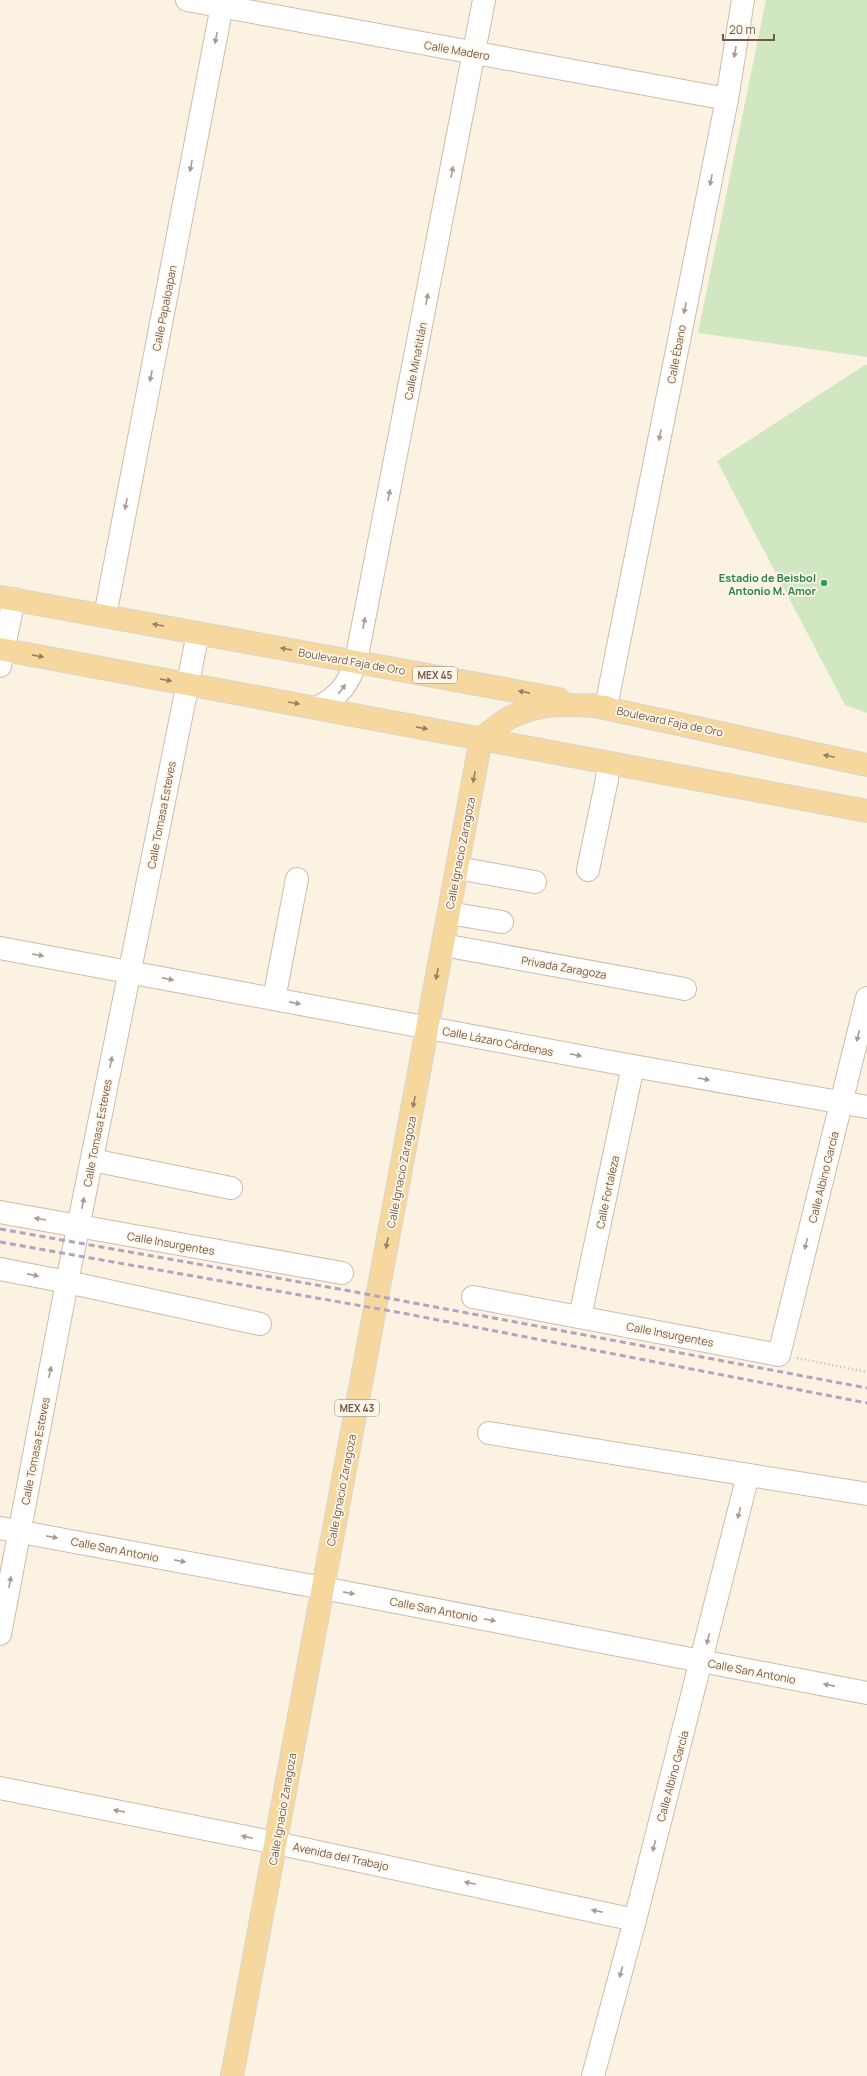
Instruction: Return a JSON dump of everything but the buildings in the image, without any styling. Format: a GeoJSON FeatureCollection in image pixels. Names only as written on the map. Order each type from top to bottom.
{"type":"FeatureCollection","features":[{"type":"Feature","properties":{"kind":"main road","name":"Boulevard Faja de Oro"},"geometry":{"type":"LineString","coordinates":[[7,598],[606,707],[867,765]]}},
{"type":"Feature","properties":{"kind":"main road"},"geometry":{"type":"LineString","coordinates":[[1,655],[187,684],[867,811]]}},
{"type":"Feature","properties":{"kind":"main road"},"geometry":{"type":"LineString","coordinates":[[481,739],[508,719],[539,706],[571,704],[606,707]]}},
{"type":"Feature","properties":{"kind":"main road","name":"Calle Ignacio Zaragoza"},"geometry":{"type":"LineString","coordinates":[[232,2076],[481,739]]}},
{"type":"Feature","properties":{"kind":"street","name":"Calle Madero"},"geometry":{"type":"LineString","coordinates":[[187,0],[223,3],[476,53],[727,99]]}},
{"type":"Feature","properties":{"kind":"street","name":"Calle Minatitlán"},"geometry":{"type":"LineString","coordinates":[[318,708],[331,701],[340,693],[347,683],[356,661],[476,53],[484,0]]}},
{"type":"Feature","properties":{"kind":"street","name":"Calle Ébano"},"geometry":{"type":"LineString","coordinates":[[606,707],[727,99],[743,0]]}},
{"type":"Feature","properties":{"kind":"street","name":"Calle Papaloapan"},"geometry":{"type":"LineString","coordinates":[[105,616],[223,3]]}},
{"type":"Feature","properties":{"kind":"street"},"geometry":{"type":"LineString","coordinates":[[1,655],[7,598]]}},
{"type":"Feature","properties":{"kind":"street","name":"Calle Tomasa Esteves"},"geometry":{"type":"LineString","coordinates":[[0,1634],[10,1530],[79,1227],[198,633]]}},
{"type":"Feature","properties":{"kind":"street"},"geometry":{"type":"LineString","coordinates":[[588,870],[607,779],[608,763]]}},
{"type":"Feature","properties":{"kind":"street"},"geometry":{"type":"LineString","coordinates":[[457,868],[535,882]]}},
{"type":"Feature","properties":{"kind":"street"},"geometry":{"type":"LineString","coordinates":[[274,999],[297,879]]}},
{"type":"Feature","properties":{"kind":"street"},"geometry":{"type":"LineString","coordinates":[[449,913],[502,922]]}},
{"type":"Feature","properties":{"kind":"street","name":"Privada Zaragoza"},"geometry":{"type":"LineString","coordinates":[[443,945],[685,989]]}},
{"type":"Feature","properties":{"kind":"street","name":"Calle Lázaro Cárdenas"},"geometry":{"type":"LineString","coordinates":[[0,948],[634,1066],[867,1107]]}},
{"type":"Feature","properties":{"kind":"street","name":"Calle Albino García"},"geometry":{"type":"LineString","coordinates":[[779,1355],[867,998]]}},
{"type":"Feature","properties":{"kind":"street","name":"Calle Fortaleza"},"geometry":{"type":"LineString","coordinates":[[580,1317],[634,1066]]}},
{"type":"Feature","properties":{"kind":"street"},"geometry":{"type":"LineString","coordinates":[[92,1160],[231,1188]]}},
{"type":"Feature","properties":{"kind":"street","name":"Calle Insurgentes"},"geometry":{"type":"LineString","coordinates":[[0,1212],[342,1273]]}},
{"type":"Feature","properties":{"kind":"street"},"geometry":{"type":"LineString","coordinates":[[0,1269],[260,1324]]}},
{"type":"Feature","properties":{"kind":"street","name":"Calle Insurgentes"},"geometry":{"type":"LineString","coordinates":[[473,1297],[779,1355]]}},
{"type":"Feature","properties":{"kind":"street"},"geometry":{"type":"LineString","coordinates":[[489,1433],[867,1494]]}},
{"type":"Feature","properties":{"kind":"street","name":"Calle Albino García"},"geometry":{"type":"LineString","coordinates":[[593,2076],[702,1662],[748,1475]]}},
{"type":"Feature","properties":{"kind":"street","name":"Calle San Antonio"},"geometry":{"type":"LineString","coordinates":[[10,1530],[323,1588],[867,1693]]}},
{"type":"Feature","properties":{"kind":"street","name":"Avenida del Trabajo"},"geometry":{"type":"LineString","coordinates":[[0,1788],[276,1842],[635,1920]]}},
{"type":"Feature","properties":{"kind":"path"},"geometry":{"type":"LineString","coordinates":[[779,1355],[867,1372]]}},
{"type":"Feature","properties":{"kind":"green space"},"geometry":{"type":"Polygon","coordinates":[[[766,0],[867,0],[867,357],[698,333],[766,0]]]}},
{"type":"Feature","properties":{"kind":"green space","name":"Estadio de Beisbol Antonio M. Amor"},"geometry":{"type":"Polygon","coordinates":[[[867,365],[867,713],[845,705],[717,461],[867,365]]]}},
{"type":"Feature","properties":{"kind":"railway"},"geometry":{"type":"LineString","coordinates":[[0,1229],[350,1291],[867,1388]]}},
{"type":"Feature","properties":{"kind":"railway"},"geometry":{"type":"LineString","coordinates":[[0,1242],[402,1313],[867,1403]]}},
{"type":"Feature","properties":{"kind":"place","name":"Estadio de Beisbol Antonio M. Amor"},"geometry":{"type":"Point","coordinates":[824,583]}}]}
